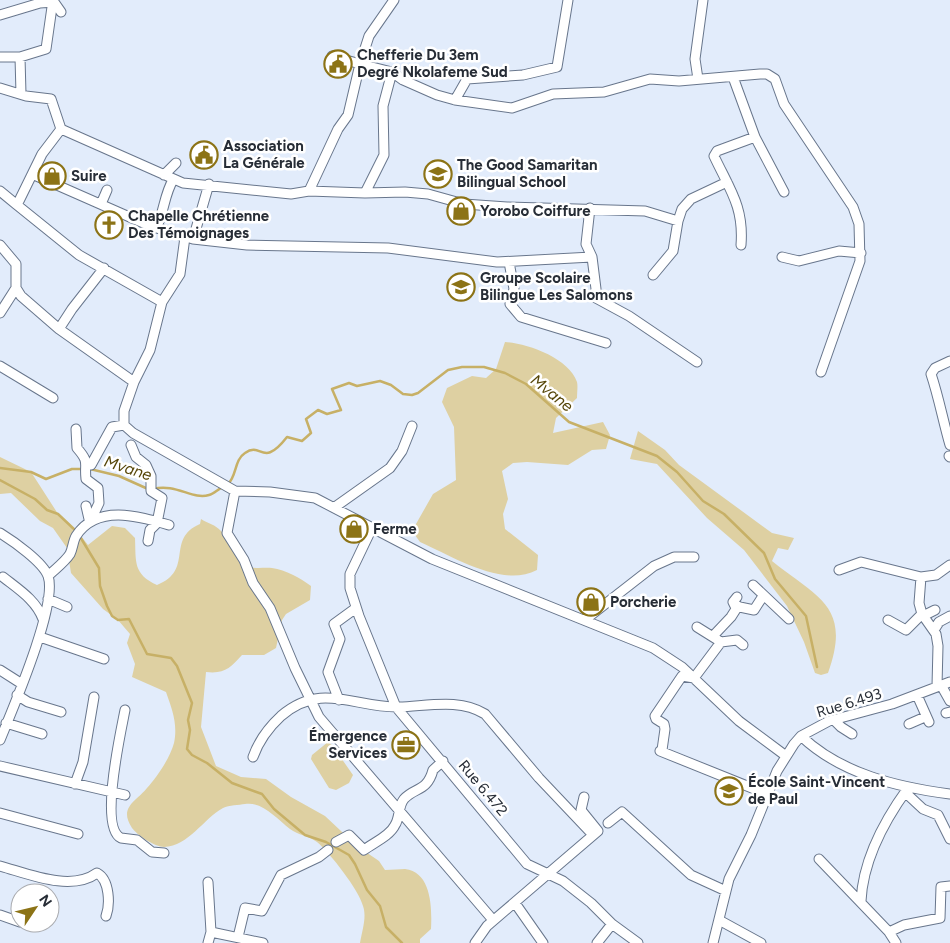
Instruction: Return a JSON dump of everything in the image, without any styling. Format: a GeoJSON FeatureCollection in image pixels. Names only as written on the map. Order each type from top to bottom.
{"type":"FeatureCollection","features":[{"type":"Feature","properties":{"kind":"street"},"geometry":{"type":"LineString","coordinates":[[309,191],[338,129],[348,115],[360,64],[369,36],[394,0]]}},
{"type":"Feature","properties":{"kind":"street"},"geometry":{"type":"LineString","coordinates":[[455,100],[467,79],[523,75],[557,67],[568,0]]}},
{"type":"Feature","properties":{"kind":"street"},"geometry":{"type":"LineString","coordinates":[[698,79],[695,59],[703,0]]}},
{"type":"Feature","properties":{"kind":"street"},"geometry":{"type":"LineString","coordinates":[[0,15],[37,2],[53,1]]}},
{"type":"Feature","properties":{"kind":"street"},"geometry":{"type":"LineString","coordinates":[[53,1],[61,12]]}},
{"type":"Feature","properties":{"kind":"street"},"geometry":{"type":"LineString","coordinates":[[0,57],[20,57],[46,49],[53,1]]}},
{"type":"Feature","properties":{"kind":"street"},"geometry":{"type":"LineString","coordinates":[[36,15],[37,2]]}},
{"type":"Feature","properties":{"kind":"street"},"geometry":{"type":"LineString","coordinates":[[332,56],[392,72],[416,86],[455,100],[512,108],[558,93],[604,92],[650,79],[679,81],[760,74],[767,74],[775,79],[784,104],[853,207],[859,224],[860,261],[821,372]]}},
{"type":"Feature","properties":{"kind":"street"},"geometry":{"type":"LineString","coordinates":[[20,57],[21,94]]}},
{"type":"Feature","properties":{"kind":"street"},"geometry":{"type":"LineString","coordinates":[[365,193],[384,155],[383,106],[392,72]]}},
{"type":"Feature","properties":{"kind":"street"},"geometry":{"type":"LineString","coordinates":[[733,77],[755,137],[784,192]]}},
{"type":"Feature","properties":{"kind":"street"},"geometry":{"type":"LineString","coordinates":[[0,88],[21,94],[52,99],[61,129],[183,183],[209,184],[223,188],[290,194],[309,191],[420,193],[464,204],[645,211],[678,221]]}},
{"type":"Feature","properties":{"kind":"street"},"geometry":{"type":"LineString","coordinates":[[17,205],[34,175],[42,154],[61,129]]}},
{"type":"Feature","properties":{"kind":"street"},"geometry":{"type":"LineString","coordinates":[[741,245],[742,218],[714,156],[755,137]]}},
{"type":"Feature","properties":{"kind":"street"},"geometry":{"type":"LineString","coordinates":[[164,175],[176,163]]}},
{"type":"Feature","properties":{"kind":"street"},"geometry":{"type":"LineString","coordinates":[[34,175],[150,226],[189,238],[247,245],[388,248],[509,262],[592,257]]}},
{"type":"Feature","properties":{"kind":"street"},"geometry":{"type":"LineString","coordinates":[[150,226],[158,224],[166,206],[169,187],[173,180]]}},
{"type":"Feature","properties":{"kind":"street"},"geometry":{"type":"LineString","coordinates":[[653,275],[673,251],[682,209],[691,198],[727,182]]}},
{"type":"Feature","properties":{"kind":"street"},"geometry":{"type":"LineString","coordinates":[[124,425],[124,410],[134,382],[150,350],[162,302],[180,274],[189,238],[209,184]]}},
{"type":"Feature","properties":{"kind":"street"},"geometry":{"type":"LineString","coordinates":[[101,204],[107,190]]}},
{"type":"Feature","properties":{"kind":"street"},"geometry":{"type":"LineString","coordinates":[[0,191],[72,249],[162,302]]}},
{"type":"Feature","properties":{"kind":"street"},"geometry":{"type":"LineString","coordinates":[[590,208],[586,244],[592,257],[596,290],[594,297],[630,316],[697,362]]}},
{"type":"Feature","properties":{"kind":"street"},"geometry":{"type":"LineString","coordinates":[[0,245],[16,264],[16,288],[0,313]]}},
{"type":"Feature","properties":{"kind":"street"},"geometry":{"type":"LineString","coordinates":[[782,258],[798,261],[832,252],[860,253]]}},
{"type":"Feature","properties":{"kind":"street"},"geometry":{"type":"LineString","coordinates":[[509,262],[514,288],[510,304],[521,317],[606,344]]}},
{"type":"Feature","properties":{"kind":"street"},"geometry":{"type":"LineString","coordinates":[[59,329],[104,268]]}},
{"type":"Feature","properties":{"kind":"street"},"geometry":{"type":"LineString","coordinates":[[16,288],[59,329],[134,382]]}},
{"type":"Feature","properties":{"kind":"street"},"geometry":{"type":"LineString","coordinates":[[950,361],[935,368],[931,374],[950,445]]}},
{"type":"Feature","properties":{"kind":"street"},"geometry":{"type":"LineString","coordinates":[[0,366],[53,398]]}},
{"type":"Feature","properties":{"kind":"street"},"geometry":{"type":"LineString","coordinates":[[88,465],[91,465],[108,424],[124,425],[142,438],[235,491],[293,494],[315,498],[432,559],[490,584],[654,645],[694,678],[739,721],[786,756]]}},
{"type":"Feature","properties":{"kind":"street"},"geometry":{"type":"LineString","coordinates":[[335,507],[390,468],[402,451],[412,426]]}},
{"type":"Feature","properties":{"kind":"street"},"geometry":{"type":"LineString","coordinates":[[48,576],[64,562],[71,552],[76,536],[90,520],[99,504],[98,486],[86,479],[88,465],[83,454],[77,448],[76,429]]}},
{"type":"Feature","properties":{"kind":"street"},"geometry":{"type":"LineString","coordinates":[[131,445],[136,457],[146,465],[151,476],[151,491],[161,497],[158,523],[150,530],[148,540]]}},
{"type":"Feature","properties":{"kind":"street"},"geometry":{"type":"LineString","coordinates":[[235,491],[227,533],[244,560],[253,583],[270,608],[295,668],[319,718],[494,920]]}},
{"type":"Feature","properties":{"kind":"street"},"geometry":{"type":"LineString","coordinates":[[86,506],[90,520]]}},
{"type":"Feature","properties":{"kind":"street"},"geometry":{"type":"LineString","coordinates":[[90,520],[123,514],[169,525]]}},
{"type":"Feature","properties":{"kind":"street","name":"Rue 6.472"},"geometry":{"type":"LineString","coordinates":[[372,528],[350,574],[350,588],[356,608],[396,707],[527,864],[563,881],[591,903],[612,924],[638,943]]}},
{"type":"Feature","properties":{"kind":"street"},"geometry":{"type":"LineString","coordinates":[[0,533],[34,559],[48,576],[51,588],[40,637],[0,740]]}},
{"type":"Feature","properties":{"kind":"street"},"geometry":{"type":"LineString","coordinates":[[586,619],[654,566],[674,558],[694,557]]}},
{"type":"Feature","properties":{"kind":"street"},"geometry":{"type":"LineString","coordinates":[[839,570],[861,562],[921,578],[948,570]]}},
{"type":"Feature","properties":{"kind":"street"},"geometry":{"type":"LineString","coordinates":[[3,577],[31,599],[39,609],[43,619]]}},
{"type":"Feature","properties":{"kind":"street"},"geometry":{"type":"LineString","coordinates":[[921,578],[919,595],[923,615],[934,630],[943,684],[950,701]]}},
{"type":"Feature","properties":{"kind":"street"},"geometry":{"type":"LineString","coordinates":[[753,585],[789,619]]}},
{"type":"Feature","properties":{"kind":"street"},"geometry":{"type":"LineString","coordinates":[[694,678],[738,602],[754,610],[763,596]]}},
{"type":"Feature","properties":{"kind":"street"},"geometry":{"type":"LineString","coordinates":[[48,599],[67,607]]}},
{"type":"Feature","properties":{"kind":"street"},"geometry":{"type":"LineString","coordinates":[[339,700],[328,672],[340,640],[334,624],[356,608]]}},
{"type":"Feature","properties":{"kind":"street"},"geometry":{"type":"LineString","coordinates":[[888,620],[906,630],[923,615],[936,610]]}},
{"type":"Feature","properties":{"kind":"street"},"geometry":{"type":"LineString","coordinates":[[934,630],[939,622],[950,616]]}},
{"type":"Feature","properties":{"kind":"street"},"geometry":{"type":"LineString","coordinates":[[697,627],[717,639],[739,640],[744,645]]}},
{"type":"Feature","properties":{"kind":"street"},"geometry":{"type":"LineString","coordinates":[[40,637],[104,659]]}},
{"type":"Feature","properties":{"kind":"street"},"geometry":{"type":"LineString","coordinates":[[0,670],[22,684]]}},
{"type":"Feature","properties":{"kind":"street"},"geometry":{"type":"LineString","coordinates":[[694,678],[683,675],[655,716],[656,719],[664,724],[665,730],[662,750],[660,751],[768,794]]}},
{"type":"Feature","properties":{"kind":"street","name":"Rue 6.493"},"geometry":{"type":"LineString","coordinates":[[713,943],[726,891],[786,756],[801,736],[834,720],[917,695],[943,684]]}},
{"type":"Feature","properties":{"kind":"street"},"geometry":{"type":"LineString","coordinates":[[908,724],[927,720],[917,695]]}},
{"type":"Feature","properties":{"kind":"street"},"geometry":{"type":"LineString","coordinates":[[17,696],[28,702],[62,712]]}},
{"type":"Feature","properties":{"kind":"street"},"geometry":{"type":"LineString","coordinates":[[75,784],[83,762],[94,697]]}},
{"type":"Feature","properties":{"kind":"street"},"geometry":{"type":"LineString","coordinates":[[253,757],[263,735],[280,718],[298,704],[313,703],[323,697],[396,707],[431,704],[475,707],[486,714],[539,778],[596,833]]}},
{"type":"Feature","properties":{"kind":"street"},"geometry":{"type":"LineString","coordinates":[[125,710],[111,789],[113,829],[117,836],[136,840],[152,852],[164,853]]}},
{"type":"Feature","properties":{"kind":"street"},"geometry":{"type":"LineString","coordinates":[[834,720],[852,734]]}},
{"type":"Feature","properties":{"kind":"street"},"geometry":{"type":"LineString","coordinates":[[6,723],[42,734]]}},
{"type":"Feature","properties":{"kind":"street"},"geometry":{"type":"LineString","coordinates":[[801,736],[819,752],[839,764],[908,788],[950,794]]}},
{"type":"Feature","properties":{"kind":"street"},"geometry":{"type":"LineString","coordinates":[[336,842],[349,835],[364,850],[393,829],[399,819],[399,811],[404,799],[422,789],[432,777],[433,770],[442,761]]}},
{"type":"Feature","properties":{"kind":"street"},"geometry":{"type":"LineString","coordinates":[[0,766],[75,784],[111,789]]}},
{"type":"Feature","properties":{"kind":"street"},"geometry":{"type":"LineString","coordinates":[[908,788],[908,795],[921,808],[938,815],[950,839]]}},
{"type":"Feature","properties":{"kind":"street"},"geometry":{"type":"LineString","coordinates":[[861,901],[862,882],[879,836],[892,810],[908,788]]}},
{"type":"Feature","properties":{"kind":"street"},"geometry":{"type":"LineString","coordinates":[[584,797],[581,810],[596,833]]}},
{"type":"Feature","properties":{"kind":"street"},"geometry":{"type":"LineString","coordinates":[[475,943],[494,920],[622,812],[691,875],[726,891]]}},
{"type":"Feature","properties":{"kind":"street"},"geometry":{"type":"LineString","coordinates":[[0,813],[78,834]]}},
{"type":"Feature","properties":{"kind":"street"},"geometry":{"type":"LineString","coordinates":[[608,823],[619,822]]}},
{"type":"Feature","properties":{"kind":"street"},"geometry":{"type":"LineString","coordinates":[[238,937],[245,908],[262,911],[281,875],[319,857],[328,850]]}},
{"type":"Feature","properties":{"kind":"street"},"geometry":{"type":"LineString","coordinates":[[818,858],[861,901],[889,932],[896,943]]}},
{"type":"Feature","properties":{"kind":"street"},"geometry":{"type":"LineString","coordinates":[[0,866],[45,878],[82,882],[97,873],[101,875],[106,888],[109,905],[106,916]]}},
{"type":"Feature","properties":{"kind":"street"},"geometry":{"type":"LineString","coordinates":[[208,882],[211,932],[208,943]]}},
{"type":"Feature","properties":{"kind":"street"},"geometry":{"type":"LineString","coordinates":[[889,932],[904,925],[945,918],[941,887],[950,886]]}},
{"type":"Feature","properties":{"kind":"street"},"geometry":{"type":"LineString","coordinates":[[515,904],[543,943]]}},
{"type":"Feature","properties":{"kind":"street"},"geometry":{"type":"LineString","coordinates":[[719,920],[761,943]]}},
{"type":"Feature","properties":{"kind":"street"},"geometry":{"type":"LineString","coordinates":[[597,943],[612,924]]}},
{"type":"Feature","properties":{"kind":"street"},"geometry":{"type":"LineString","coordinates":[[211,932],[263,943]]}},
{"type":"Feature","properties":{"kind":"shaded area"},"geometry":{"type":"Polygon","coordinates":[[[505,342],[524,345],[546,353],[557,359],[573,373],[577,382],[577,398],[556,418],[553,433],[603,422],[610,435],[606,449],[592,450],[568,465],[527,462],[513,463],[502,471],[508,499],[503,514],[505,529],[538,555],[537,570],[523,575],[494,573],[478,568],[420,542],[412,531],[433,494],[456,480],[454,427],[442,402],[447,388],[472,376],[486,378],[496,369],[505,342]]]}},
{"type":"Feature","properties":{"kind":"shaded area"},"geometry":{"type":"Polygon","coordinates":[[[638,431],[665,450],[679,465],[772,533],[794,538],[788,550],[778,548],[772,561],[816,595],[826,606],[833,618],[836,632],[828,673],[821,675],[815,673],[804,642],[787,606],[744,550],[707,518],[657,464],[630,459],[638,431]]]}},
{"type":"Feature","properties":{"kind":"shaded area"},"geometry":{"type":"Polygon","coordinates":[[[0,457],[31,472],[60,517],[77,531],[88,545],[112,526],[125,528],[135,538],[136,561],[140,572],[149,581],[157,585],[168,579],[175,571],[184,538],[190,530],[200,524],[201,519],[221,531],[238,559],[245,565],[282,571],[298,577],[311,586],[310,600],[286,614],[282,620],[276,648],[264,655],[242,655],[223,671],[206,672],[201,727],[216,766],[241,777],[266,779],[291,797],[325,816],[357,846],[379,861],[385,870],[405,869],[421,877],[429,893],[431,929],[420,939],[420,943],[360,943],[364,924],[364,910],[356,891],[343,872],[317,842],[293,831],[257,805],[245,804],[223,808],[181,842],[164,847],[146,840],[134,831],[127,815],[130,805],[159,773],[170,755],[174,743],[175,723],[166,692],[132,677],[135,664],[127,643],[130,634],[118,620],[103,609],[71,573],[67,548],[53,528],[40,521],[11,493],[0,494],[0,457]]]}},
{"type":"Feature","properties":{"kind":"shaded area"},"geometry":{"type":"Polygon","coordinates":[[[328,742],[353,775],[349,783],[336,790],[329,788],[311,759],[312,755],[328,742]]]}},
{"type":"Feature","properties":{"kind":"waterway","name":"Mvane"},"geometry":{"type":"LineString","coordinates":[[228,484],[233,477],[241,456],[245,453],[251,450],[267,453],[279,446],[287,437],[302,441],[311,433],[306,419],[318,410],[327,414],[341,410],[332,389],[349,383],[357,386],[380,381],[391,385],[403,394],[412,395],[418,393],[448,370],[462,367],[484,367],[505,373],[526,384],[569,422],[657,456],[677,472],[703,501],[724,514],[764,553],[775,579],[806,616],[817,667]]}},
{"type":"Feature","properties":{"kind":"waterway","name":"Mvane"},"geometry":{"type":"LineString","coordinates":[[0,468],[31,472],[46,479],[72,469],[82,469]]}},
{"type":"Feature","properties":{"kind":"waterway","name":"Mvane"},"geometry":{"type":"LineString","coordinates":[[90,469],[119,476],[148,489]]}},
{"type":"Feature","properties":{"kind":"waterway"},"geometry":{"type":"LineString","coordinates":[[0,480],[35,499],[47,510],[58,514],[76,531]]}},
{"type":"Feature","properties":{"kind":"waterway","name":"Mvane"},"geometry":{"type":"LineString","coordinates":[[153,489],[169,488],[203,496],[223,487]]}},
{"type":"Feature","properties":{"kind":"waterway"},"geometry":{"type":"LineString","coordinates":[[79,535],[99,568],[100,586],[112,616],[118,620],[129,619],[147,654],[171,658],[177,666],[192,703],[188,720],[190,730],[187,749],[192,755],[207,763],[232,783],[262,794],[274,809],[305,835],[326,842],[349,855],[367,890],[380,906],[386,927],[402,943]]}},
{"type":"Feature","properties":{"kind":"place","name":"Chefferie Du 3em Degré Nkolafeme Sud"},"geometry":{"type":"Point","coordinates":[338,64]}},
{"type":"Feature","properties":{"kind":"place","name":"Association La Générale"},"geometry":{"type":"Point","coordinates":[204,155]}},
{"type":"Feature","properties":{"kind":"place","name":"The Good Samaritan Bilingual School"},"geometry":{"type":"Point","coordinates":[438,174]}},
{"type":"Feature","properties":{"kind":"place","name":"Suire"},"geometry":{"type":"Point","coordinates":[52,176]}},
{"type":"Feature","properties":{"kind":"place","name":"Yorobo Coiffure"},"geometry":{"type":"Point","coordinates":[461,211]}},
{"type":"Feature","properties":{"kind":"place","name":"Chapelle Chrétienne Des Témoignages"},"geometry":{"type":"Point","coordinates":[109,225]}},
{"type":"Feature","properties":{"kind":"place","name":"Groupe Scolaire Bilingue Les Salomons"},"geometry":{"type":"Point","coordinates":[461,287]}},
{"type":"Feature","properties":{"kind":"place","name":"Ferme"},"geometry":{"type":"Point","coordinates":[354,529]}},
{"type":"Feature","properties":{"kind":"place","name":"Porcherie"},"geometry":{"type":"Point","coordinates":[591,602]}},
{"type":"Feature","properties":{"kind":"place","name":"Émergence Services"},"geometry":{"type":"Point","coordinates":[406,745]}},
{"type":"Feature","properties":{"kind":"place","name":"École Saint-Vincent de Paul"},"geometry":{"type":"Point","coordinates":[729,791]}}]}
